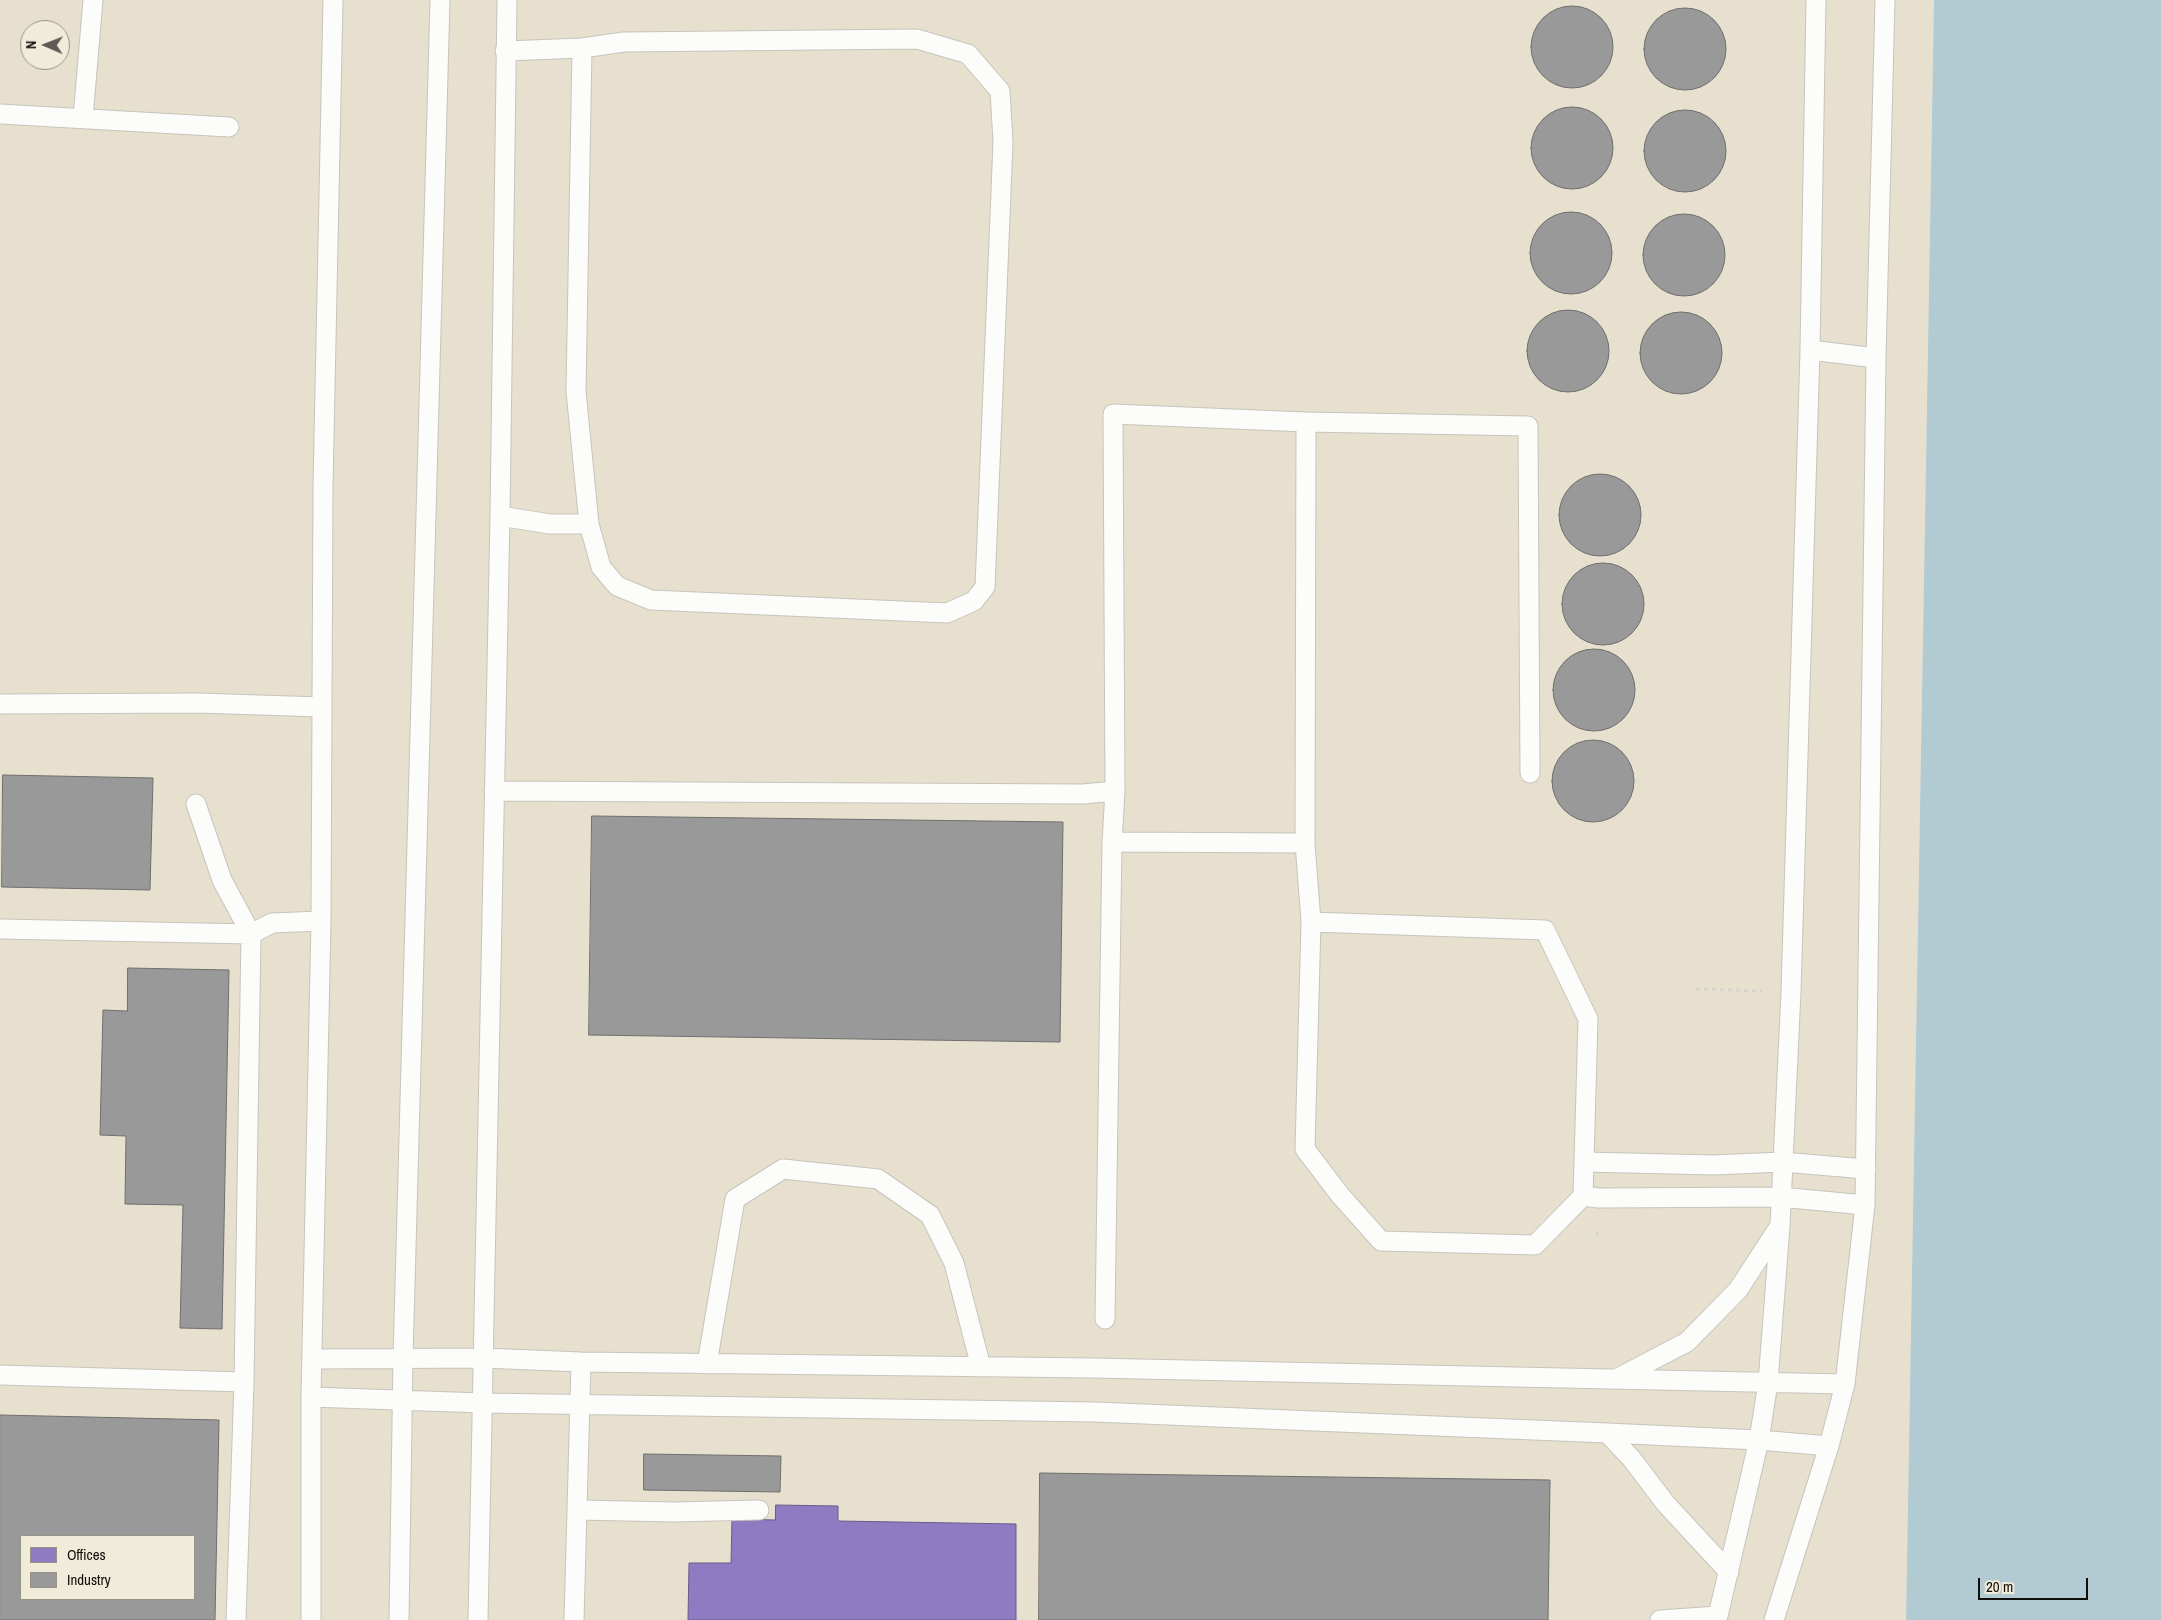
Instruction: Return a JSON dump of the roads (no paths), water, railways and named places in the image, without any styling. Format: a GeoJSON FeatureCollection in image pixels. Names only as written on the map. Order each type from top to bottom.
{"type":"FeatureCollection","features":[{"type":"Feature","properties":{"kind":"lane"},"geometry":{"type":"LineString","coordinates":[[83,118],[93,0]]}},
{"type":"Feature","properties":{"kind":"lane"},"geometry":{"type":"LineString","coordinates":[[311,1620],[311,1397],[320,921],[321,707],[333,0]]}},
{"type":"Feature","properties":{"kind":"lane"},"geometry":{"type":"LineString","coordinates":[[399,1620],[403,1358],[440,0]]}},
{"type":"Feature","properties":{"kind":"lane"},"geometry":{"type":"LineString","coordinates":[[478,1620],[500,516],[507,0]]}},
{"type":"Feature","properties":{"kind":"lane"},"geometry":{"type":"LineString","coordinates":[[1660,1620],[1717,1618],[1759,1440],[1768,1383],[1780,1226],[1790,992],[1810,350],[1816,0]]}},
{"type":"Feature","properties":{"kind":"lane"},"geometry":{"type":"LineString","coordinates":[[1774,1620],[1829,1446],[1845,1384],[1866,1205],[1876,358],[1885,0]]}},
{"type":"Feature","properties":{"kind":"lane"},"geometry":{"type":"LineString","coordinates":[[505,51],[582,48],[624,42],[917,39],[968,54],[1000,91],[1003,142],[985,587],[974,601],[947,613],[651,600],[617,586],[601,567],[588,524],[576,391],[582,48]]}},
{"type":"Feature","properties":{"kind":"lane"},"geometry":{"type":"LineString","coordinates":[[0,114],[229,127]]}},
{"type":"Feature","properties":{"kind":"lane"},"geometry":{"type":"LineString","coordinates":[[1810,350],[1876,358]]}},
{"type":"Feature","properties":{"kind":"lane"},"geometry":{"type":"LineString","coordinates":[[1105,1319],[1112,842],[1115,791],[1113,414],[1306,422],[1528,426],[1530,772]]}},
{"type":"Feature","properties":{"kind":"lane"},"geometry":{"type":"LineString","coordinates":[[1306,422],[1305,843],[1311,922],[1305,1149],[1340,1195],[1380,1242],[1535,1245],[1583,1196],[1588,1019],[1545,930],[1311,922]]}},
{"type":"Feature","properties":{"kind":"lane"},"geometry":{"type":"LineString","coordinates":[[500,516],[550,524],[588,524]]}},
{"type":"Feature","properties":{"kind":"lane"},"geometry":{"type":"LineString","coordinates":[[0,704],[198,703],[321,707]]}},
{"type":"Feature","properties":{"kind":"lane"},"geometry":{"type":"LineString","coordinates":[[494,791],[1073,794],[1115,791]]}},
{"type":"Feature","properties":{"kind":"lane"},"geometry":{"type":"LineString","coordinates":[[196,804],[222,880],[251,934],[244,1382],[236,1620]]}},
{"type":"Feature","properties":{"kind":"lane"},"geometry":{"type":"LineString","coordinates":[[1112,842],[1305,843]]}},
{"type":"Feature","properties":{"kind":"lane"},"geometry":{"type":"LineString","coordinates":[[0,929],[251,934],[272,923],[320,921]]}},
{"type":"Feature","properties":{"kind":"lane"},"geometry":{"type":"LineString","coordinates":[[1584,1162],[1713,1165],[1782,1162],[1866,1168]]}},
{"type":"Feature","properties":{"kind":"lane"},"geometry":{"type":"LineString","coordinates":[[708,1364],[735,1199],[784,1169],[878,1179],[930,1215],[954,1262],[981,1367]]}},
{"type":"Feature","properties":{"kind":"lane"},"geometry":{"type":"LineString","coordinates":[[1583,1196],[1598,1198],[1780,1197],[1866,1205]]}},
{"type":"Feature","properties":{"kind":"lane"},"geometry":{"type":"LineString","coordinates":[[1615,1380],[1687,1342],[1738,1290],[1780,1226]]}},
{"type":"Feature","properties":{"kind":"lane"},"geometry":{"type":"LineString","coordinates":[[312,1359],[483,1358],[581,1362],[981,1367],[1845,1384]]}},
{"type":"Feature","properties":{"kind":"lane"},"geometry":{"type":"LineString","coordinates":[[574,1620],[581,1362]]}},
{"type":"Feature","properties":{"kind":"lane"},"geometry":{"type":"LineString","coordinates":[[0,1375],[244,1382]]}},
{"type":"Feature","properties":{"kind":"lane"},"geometry":{"type":"LineString","coordinates":[[311,1397],[482,1403],[1095,1412],[1759,1440],[1829,1446]]}},
{"type":"Feature","properties":{"kind":"lane"},"geometry":{"type":"LineString","coordinates":[[1607,1433],[1631,1458],[1666,1504],[1729,1572]]}},
{"type":"Feature","properties":{"kind":"lane"},"geometry":{"type":"LineString","coordinates":[[577,1510],[674,1512],[759,1510]]}},
{"type":"Feature","properties":{"kind":"water"},"geometry":{"type":"Polygon","coordinates":[[[1934,0],[2161,0],[2161,1620],[1906,1620],[1934,0]]]}}]}
